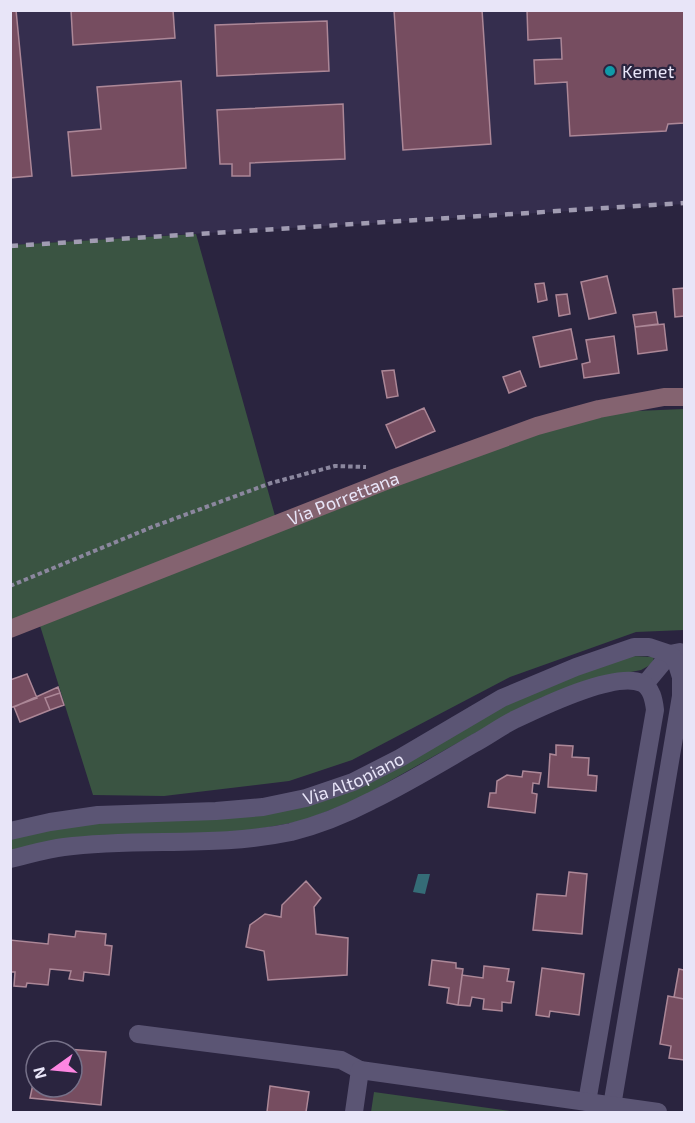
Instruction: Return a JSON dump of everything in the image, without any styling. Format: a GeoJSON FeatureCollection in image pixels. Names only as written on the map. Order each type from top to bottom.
{"type":"FeatureCollection","features":[{"type":"Feature","properties":{"kind":"main road","name":"Via Porrettana"},"geometry":{"type":"LineString","coordinates":[[13,630],[380,484],[537,426],[599,409],[664,397],[684,398]]}},
{"type":"Feature","properties":{"kind":"street","name":"Via Altopiano"},"geometry":{"type":"LineString","coordinates":[[10,831],[98,815],[216,811],[263,807],[306,798],[353,782],[400,758],[502,698],[576,667],[634,647],[650,647],[677,653]]}},
{"type":"Feature","properties":{"kind":"street"},"geometry":{"type":"LineString","coordinates":[[587,1102],[655,711],[650,690],[645,684],[677,653]]}},
{"type":"Feature","properties":{"kind":"street"},"geometry":{"type":"LineString","coordinates":[[612,1106],[681,696],[677,653]]}},
{"type":"Feature","properties":{"kind":"street","name":"Via Altopiano"},"geometry":{"type":"LineString","coordinates":[[10,859],[62,847],[259,837],[322,823],[372,801],[512,721],[549,705],[604,683],[627,680],[645,684]]}},
{"type":"Feature","properties":{"kind":"street"},"geometry":{"type":"LineString","coordinates":[[138,1034],[341,1060],[360,1070],[658,1113]]}},
{"type":"Feature","properties":{"kind":"street"},"geometry":{"type":"LineString","coordinates":[[354,1113],[360,1070]]}},
{"type":"Feature","properties":{"kind":"path"},"geometry":{"type":"LineString","coordinates":[[10,586],[152,527],[271,483],[335,466],[363,468],[375,465]]}},
{"type":"Feature","properties":{"kind":"shaded area"},"geometry":{"type":"Polygon","coordinates":[[[11,11],[684,11],[684,204],[11,245],[11,11]]]}},
{"type":"Feature","properties":{"kind":"shaded area"},"geometry":{"type":"Polygon","coordinates":[[[196,234],[277,523],[564,414],[684,409],[684,630],[636,632],[510,677],[352,760],[289,781],[164,796],[93,795],[37,616],[11,625],[11,245],[196,234]]]}},
{"type":"Feature","properties":{"kind":"shaded area"},"geometry":{"type":"Polygon","coordinates":[[[632,656],[654,657],[652,664],[641,670],[595,679],[540,698],[356,800],[302,821],[252,830],[11,852],[11,839],[84,823],[277,810],[571,672],[632,656]]]}},
{"type":"Feature","properties":{"kind":"shaded area"},"geometry":{"type":"Polygon","coordinates":[[[418,874],[430,874],[425,894],[413,892],[418,874]]]}},
{"type":"Feature","properties":{"kind":"shaded area"},"geometry":{"type":"Polygon","coordinates":[[[374,1092],[517,1112],[371,1112],[374,1092]]]}},
{"type":"Feature","properties":{"kind":"building"},"geometry":{"type":"Polygon","coordinates":[[[10,10],[16,10],[32,176],[10,178],[10,10]]]}},
{"type":"Feature","properties":{"kind":"building"},"geometry":{"type":"Polygon","coordinates":[[[71,10],[173,10],[175,38],[73,45],[71,10]]]}},
{"type":"Feature","properties":{"kind":"building"},"geometry":{"type":"Polygon","coordinates":[[[394,10],[482,10],[491,144],[403,150],[394,10]]]}},
{"type":"Feature","properties":{"kind":"building","name":"Kemet"},"geometry":{"type":"Polygon","coordinates":[[[527,10],[684,10],[684,123],[668,124],[666,131],[570,136],[567,82],[535,84],[534,60],[562,59],[561,38],[528,40],[527,10]]]}},
{"type":"Feature","properties":{"kind":"building"},"geometry":{"type":"Polygon","coordinates":[[[327,21],[329,71],[217,76],[215,25],[327,21]]]}},
{"type":"Feature","properties":{"kind":"building"},"geometry":{"type":"Polygon","coordinates":[[[181,81],[186,168],[72,176],[68,132],[101,129],[97,87],[181,81]]]}},
{"type":"Feature","properties":{"kind":"building"},"geometry":{"type":"Polygon","coordinates":[[[343,104],[345,159],[250,163],[250,176],[232,176],[232,164],[220,164],[217,110],[343,104]]]}},
{"type":"Feature","properties":{"kind":"building"},"geometry":{"type":"Polygon","coordinates":[[[607,276],[616,313],[589,319],[581,282],[607,276]]]}},
{"type":"Feature","properties":{"kind":"building"},"geometry":{"type":"Polygon","coordinates":[[[544,283],[547,300],[538,302],[535,284],[544,283]]]}},
{"type":"Feature","properties":{"kind":"building"},"geometry":{"type":"Polygon","coordinates":[[[684,288],[684,316],[675,317],[673,289],[684,288]]]}},
{"type":"Feature","properties":{"kind":"building"},"geometry":{"type":"Polygon","coordinates":[[[567,294],[570,314],[559,316],[556,295],[567,294]]]}},
{"type":"Feature","properties":{"kind":"building"},"geometry":{"type":"Polygon","coordinates":[[[656,312],[658,324],[635,327],[633,315],[656,312]]]}},
{"type":"Feature","properties":{"kind":"building"},"geometry":{"type":"Polygon","coordinates":[[[664,324],[667,350],[638,354],[635,327],[664,324]]]}},
{"type":"Feature","properties":{"kind":"building"},"geometry":{"type":"Polygon","coordinates":[[[571,329],[577,359],[540,367],[533,337],[571,329]]]}},
{"type":"Feature","properties":{"kind":"building"},"geometry":{"type":"Polygon","coordinates":[[[614,336],[619,373],[584,378],[582,364],[590,362],[586,340],[614,336]]]}},
{"type":"Feature","properties":{"kind":"building"},"geometry":{"type":"Polygon","coordinates":[[[394,370],[398,396],[387,398],[382,371],[394,370]]]}},
{"type":"Feature","properties":{"kind":"building"},"geometry":{"type":"Polygon","coordinates":[[[520,371],[526,386],[509,393],[503,377],[520,371]]]}},
{"type":"Feature","properties":{"kind":"building"},"geometry":{"type":"Polygon","coordinates":[[[424,408],[435,431],[396,448],[386,425],[424,408]]]}},
{"type":"Feature","properties":{"kind":"building"},"geometry":{"type":"Polygon","coordinates":[[[27,674],[37,698],[10,708],[10,680],[27,674]]]}},
{"type":"Feature","properties":{"kind":"building"},"geometry":{"type":"Polygon","coordinates":[[[58,687],[60,693],[45,698],[50,710],[20,722],[14,707],[58,687]]]}},
{"type":"Feature","properties":{"kind":"building"},"geometry":{"type":"Polygon","coordinates":[[[60,693],[64,705],[50,710],[45,698],[60,693]]]}},
{"type":"Feature","properties":{"kind":"building"},"geometry":{"type":"Polygon","coordinates":[[[556,745],[573,746],[572,757],[589,758],[588,775],[597,776],[596,791],[548,787],[550,754],[556,755],[556,745]]]}},
{"type":"Feature","properties":{"kind":"building"},"geometry":{"type":"Polygon","coordinates":[[[523,771],[541,773],[539,784],[533,783],[532,793],[537,794],[535,813],[488,807],[490,793],[496,793],[497,781],[507,775],[522,777],[523,771]]]}},
{"type":"Feature","properties":{"kind":"building"},"geometry":{"type":"Polygon","coordinates":[[[569,872],[587,874],[582,934],[533,930],[537,894],[566,896],[569,872]]]}},
{"type":"Feature","properties":{"kind":"building"},"geometry":{"type":"Polygon","coordinates":[[[306,881],[321,898],[314,907],[316,934],[348,938],[347,975],[268,980],[264,951],[246,947],[250,925],[265,914],[281,917],[282,905],[306,881]]]}},
{"type":"Feature","properties":{"kind":"building"},"geometry":{"type":"Polygon","coordinates":[[[76,931],[106,934],[105,945],[112,946],[109,975],[84,972],[83,981],[69,979],[71,971],[50,969],[48,985],[27,983],[26,987],[14,986],[15,972],[10,972],[10,940],[48,944],[49,934],[75,937],[76,931]]]}},
{"type":"Feature","properties":{"kind":"building"},"geometry":{"type":"Polygon","coordinates":[[[432,960],[456,963],[456,968],[463,969],[458,1005],[447,1003],[449,988],[429,985],[432,960]]]}},
{"type":"Feature","properties":{"kind":"building"},"geometry":{"type":"Polygon","coordinates":[[[484,966],[509,969],[507,981],[514,982],[511,1003],[502,1002],[502,1011],[483,1009],[484,999],[472,997],[470,1006],[458,1005],[462,975],[483,978],[484,966]]]}},
{"type":"Feature","properties":{"kind":"building"},"geometry":{"type":"Polygon","coordinates":[[[542,968],[584,974],[579,1015],[550,1011],[549,1017],[536,1015],[542,968]]]}},
{"type":"Feature","properties":{"kind":"building"},"geometry":{"type":"Polygon","coordinates":[[[679,969],[684,970],[684,999],[674,997],[679,969]]]}},
{"type":"Feature","properties":{"kind":"building"},"geometry":{"type":"Polygon","coordinates":[[[668,996],[684,999],[684,1060],[669,1058],[671,1046],[660,1044],[668,996]]]}},
{"type":"Feature","properties":{"kind":"building"},"geometry":{"type":"Polygon","coordinates":[[[84,1050],[106,1052],[101,1105],[40,1099],[84,1099],[84,1050]]]}},
{"type":"Feature","properties":{"kind":"building"},"geometry":{"type":"Polygon","coordinates":[[[270,1086],[309,1092],[306,1112],[267,1112],[270,1086]]]}},
{"type":"Feature","properties":{"kind":"railway"},"geometry":{"type":"LineString","coordinates":[[10,246],[684,203]]}},
{"type":"Feature","properties":{"kind":"place","name":"Kemet"},"geometry":{"type":"Point","coordinates":[610,71]}}]}
